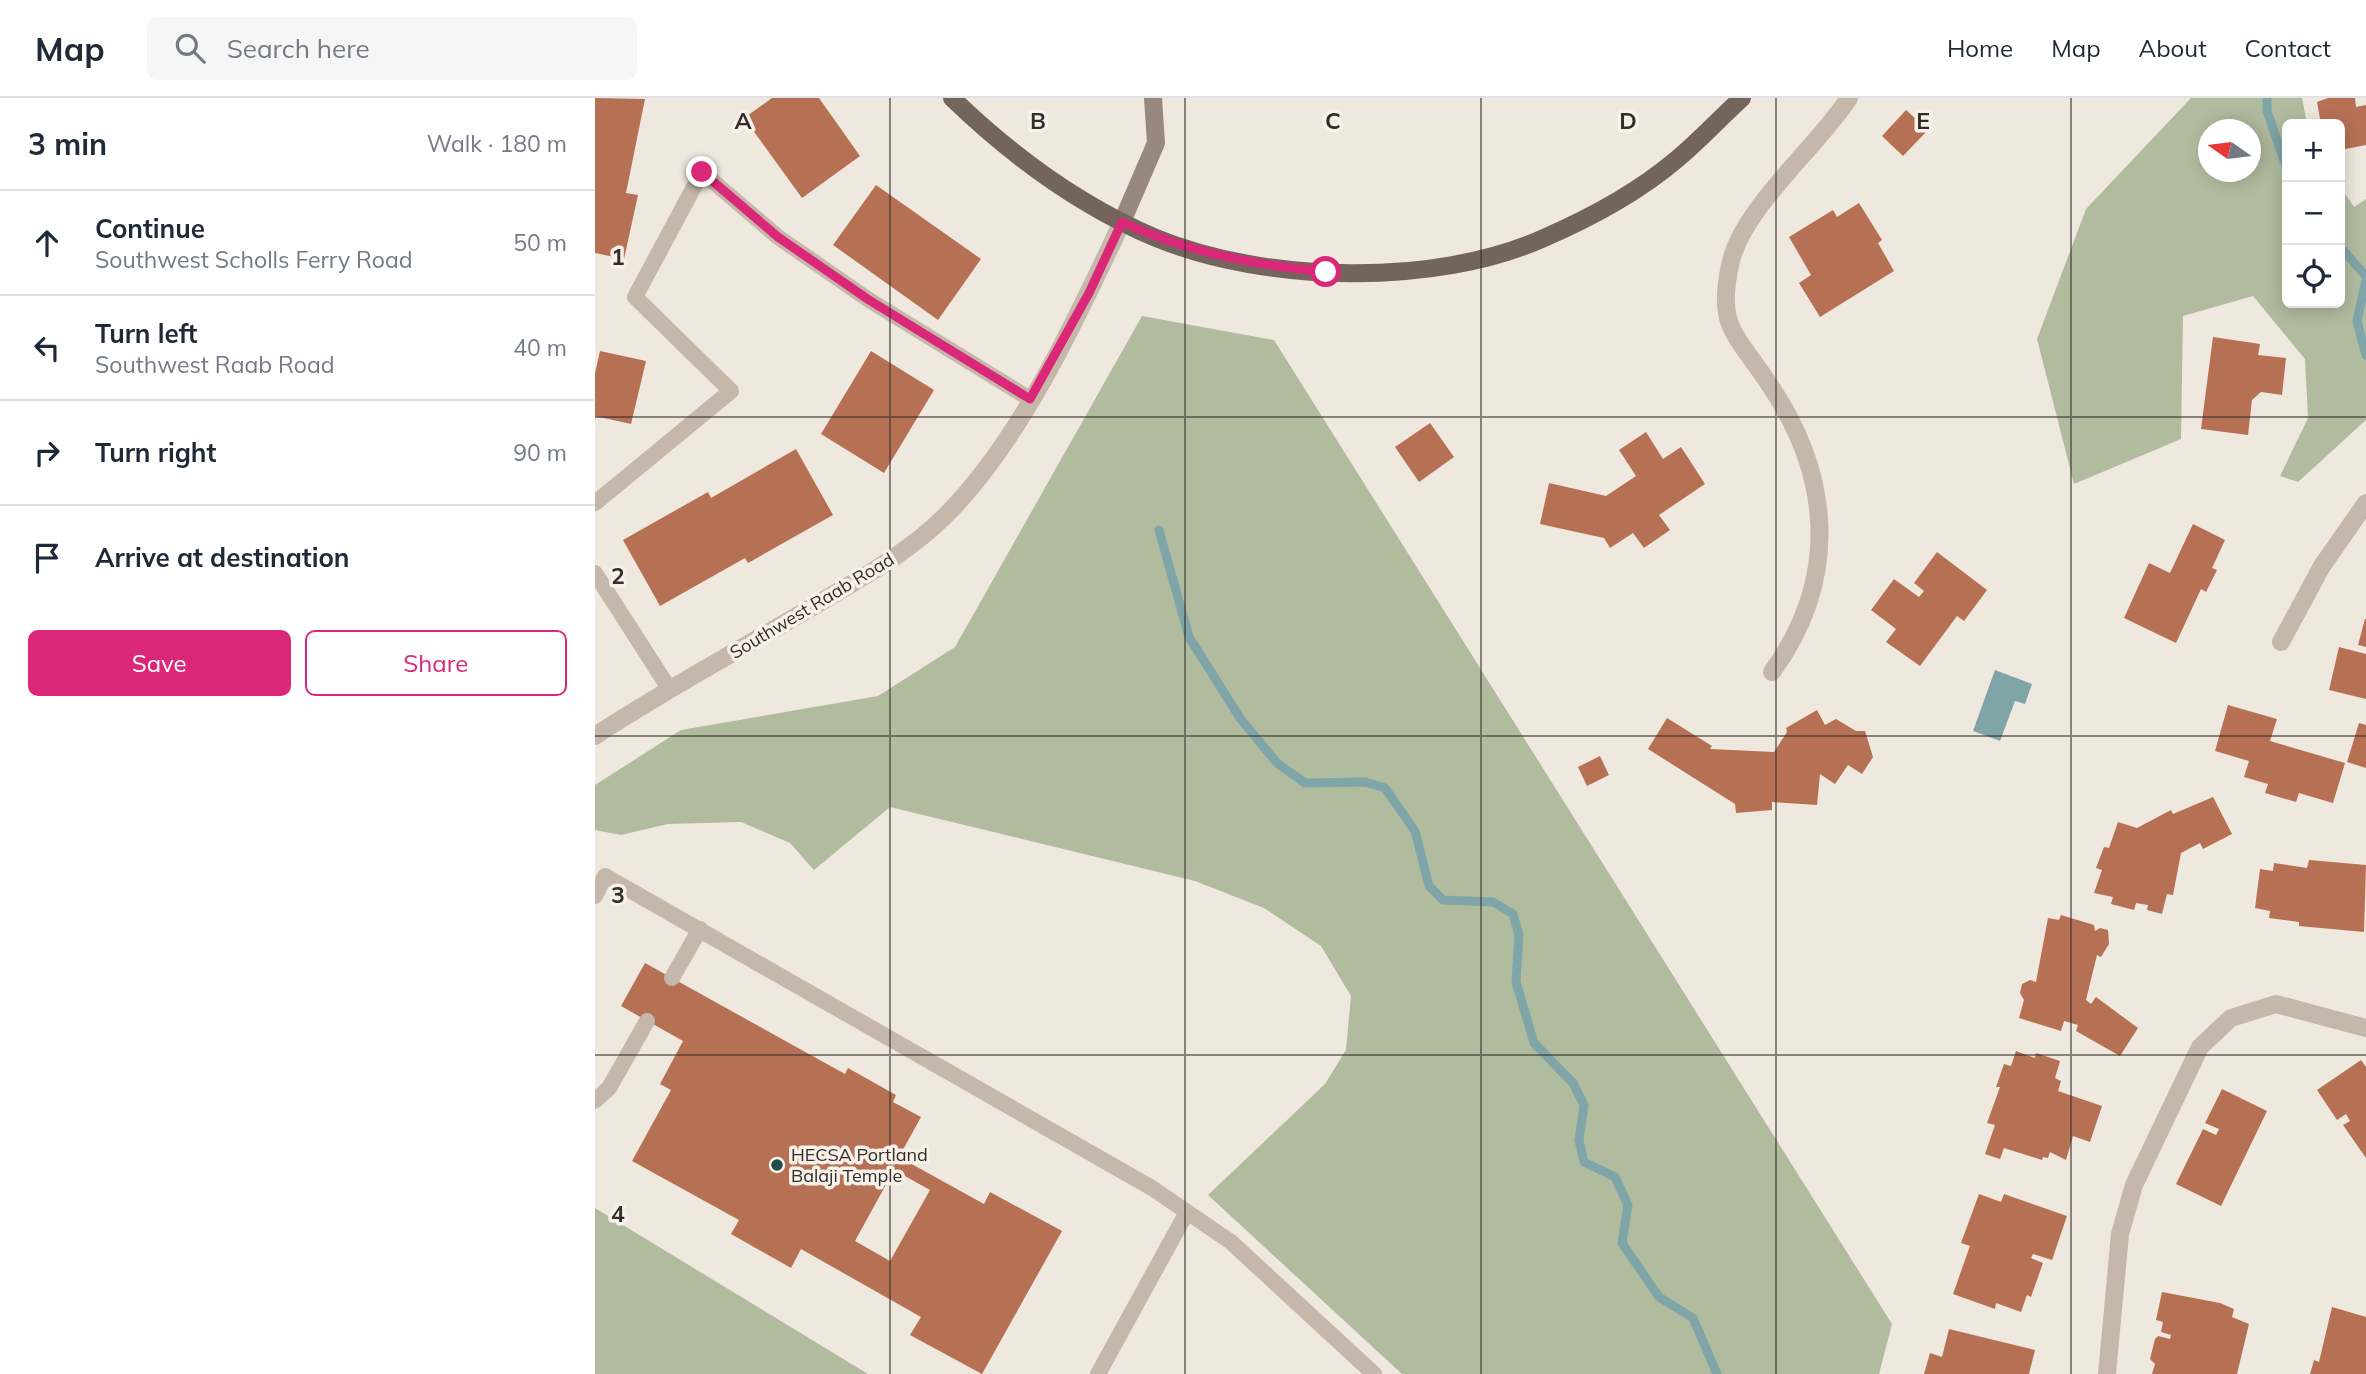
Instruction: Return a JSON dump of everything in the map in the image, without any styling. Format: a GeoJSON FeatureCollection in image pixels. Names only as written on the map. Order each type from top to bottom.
{"type":"FeatureCollection","features":[{"type":"Feature","properties":{"kind":"main road"},"geometry":{"type":"LineString","coordinates":[[952,98],[1000,144],[1050,182],[1122,222],[1179,247],[1299,269],[1391,274],[1468,262],[1541,240],[1646,182],[1677,160],[1742,98]]}},
{"type":"Feature","properties":{"kind":"main road"},"geometry":{"type":"LineString","coordinates":[[1122,222],[1156,143],[1153,98]]}},
{"type":"Feature","properties":{"kind":"street"},"geometry":{"type":"LineString","coordinates":[[1772,672],[1793,642],[1814,592],[1820,559],[1817,495],[1800,440],[1768,381],[1739,345],[1728,321],[1726,292],[1731,258],[1745,228],[1824,133],[1849,98]]}},
{"type":"Feature","properties":{"kind":"street","name":"Southwest Raab Road"},"geometry":{"type":"LineString","coordinates":[[595,736],[891,560],[945,516],[975,485],[1005,442],[1089,293],[1122,222]]}},
{"type":"Feature","properties":{"kind":"street"},"geometry":{"type":"LineString","coordinates":[[2281,642],[2322,566],[2366,503]]}},
{"type":"Feature","properties":{"kind":"street"},"geometry":{"type":"LineString","coordinates":[[2106,1374],[2120,1234],[2127,1209],[2134,1185],[2200,1047],[2231,1018],[2276,1003],[2366,1028]]}},
{"type":"Feature","properties":{"kind":"lane"},"geometry":{"type":"LineString","coordinates":[[595,503],[731,391],[635,297],[702,172],[778,237],[869,300],[1030,399]]}},
{"type":"Feature","properties":{"kind":"lane"},"geometry":{"type":"LineString","coordinates":[[595,573],[670,690]]}},
{"type":"Feature","properties":{"kind":"lane"},"geometry":{"type":"LineString","coordinates":[[595,896],[605,876],[1152,1188],[1231,1242],[1374,1374]]}},
{"type":"Feature","properties":{"kind":"lane"},"geometry":{"type":"LineString","coordinates":[[672,978],[700,929]]}},
{"type":"Feature","properties":{"kind":"lane"},"geometry":{"type":"LineString","coordinates":[[595,1101],[609,1088],[647,1021]]}},
{"type":"Feature","properties":{"kind":"lane"},"geometry":{"type":"LineString","coordinates":[[1098,1374],[1188,1212]]}},
{"type":"Feature","properties":{"kind":"green space"},"geometry":{"type":"Polygon","coordinates":[[[2191,98],[2302,98],[2306,119],[2282,119],[2282,308],[2345,308],[2345,194],[2354,207],[2366,199],[2366,420],[2298,482],[2280,476],[2308,418],[2305,359],[2253,296],[2183,316],[2181,439],[2074,484],[2037,339],[2086,209],[2191,98]]]}},
{"type":"Feature","properties":{"kind":"green space"},"geometry":{"type":"Polygon","coordinates":[[[1142,316],[1274,340],[1892,1324],[1879,1374],[1402,1374],[1208,1195],[1325,1084],[1346,1050],[1351,996],[1321,946],[1264,908],[1195,881],[890,807],[814,870],[790,843],[741,822],[668,824],[621,835],[595,830],[595,785],[681,730],[878,696],[955,647],[1142,316]]]}},
{"type":"Feature","properties":{"kind":"green space"},"geometry":{"type":"Polygon","coordinates":[[[595,1208],[868,1374],[595,1374],[595,1208]]]}},
{"type":"Feature","properties":{"kind":"water"},"geometry":{"type":"Polygon","coordinates":[[[1995,670],[2032,684],[2025,704],[2015,701],[2000,741],[1973,731],[1995,670]]]}},
{"type":"Feature","properties":{"kind":"building"},"geometry":{"type":"Polygon","coordinates":[[[595,98],[645,99],[626,193],[638,195],[624,259],[595,253],[595,98]]]}},
{"type":"Feature","properties":{"kind":"building"},"geometry":{"type":"Polygon","coordinates":[[[772,98],[819,98],[860,156],[802,198],[744,118],[772,98]]]}},
{"type":"Feature","properties":{"kind":"building"},"geometry":{"type":"Polygon","coordinates":[[[2328,98],[2355,98],[2356,107],[2366,105],[2366,145],[2345,149],[2345,119],[2320,119],[2317,102],[2328,98]]]}},
{"type":"Feature","properties":{"kind":"building"},"geometry":{"type":"Polygon","coordinates":[[[1906,110],[1928,130],[1903,156],[1882,136],[1906,110]]]}},
{"type":"Feature","properties":{"kind":"building"},"geometry":{"type":"Polygon","coordinates":[[[876,185],[981,259],[938,320],[833,245],[876,185]]]}},
{"type":"Feature","properties":{"kind":"building"},"geometry":{"type":"Polygon","coordinates":[[[1859,203],[1882,240],[1878,243],[1894,271],[1820,317],[1799,283],[1811,275],[1789,237],[1833,210],[1837,217],[1859,203]]]}},
{"type":"Feature","properties":{"kind":"building"},"geometry":{"type":"Polygon","coordinates":[[[2213,337],[2260,344],[2258,355],[2286,358],[2282,395],[2261,392],[2252,400],[2248,435],[2201,429],[2213,337]]]}},
{"type":"Feature","properties":{"kind":"building"},"geometry":{"type":"Polygon","coordinates":[[[600,351],[646,361],[631,424],[595,416],[595,373],[600,351]]]}},
{"type":"Feature","properties":{"kind":"building"},"geometry":{"type":"Polygon","coordinates":[[[871,351],[934,390],[884,473],[821,434],[871,351]]]}},
{"type":"Feature","properties":{"kind":"building"},"geometry":{"type":"Polygon","coordinates":[[[1430,423],[1454,457],[1419,482],[1395,447],[1430,423]]]}},
{"type":"Feature","properties":{"kind":"building"},"geometry":{"type":"Polygon","coordinates":[[[1646,432],[1663,459],[1681,447],[1705,484],[1659,515],[1670,530],[1644,548],[1633,533],[1610,548],[1604,538],[1540,524],[1549,483],[1606,496],[1636,476],[1619,450],[1646,432]]]}},
{"type":"Feature","properties":{"kind":"building"},"geometry":{"type":"Polygon","coordinates":[[[796,449],[833,515],[748,563],[745,558],[660,606],[623,540],[708,492],[711,498],[796,449]]]}},
{"type":"Feature","properties":{"kind":"building"},"geometry":{"type":"Polygon","coordinates":[[[2193,524],[2225,540],[2212,568],[2217,570],[2206,592],[2201,589],[2176,643],[2124,618],[2149,563],[2170,573],[2193,524]]]}},
{"type":"Feature","properties":{"kind":"building"},"geometry":{"type":"Polygon","coordinates":[[[1937,552],[1987,590],[1964,621],[1957,616],[1920,666],[1886,642],[1896,629],[1871,610],[1894,579],[1919,597],[1924,591],[1914,583],[1937,552]]]}},
{"type":"Feature","properties":{"kind":"building"},"geometry":{"type":"Polygon","coordinates":[[[2366,619],[2366,647],[2358,645],[2366,619]]]}},
{"type":"Feature","properties":{"kind":"building"},"geometry":{"type":"Polygon","coordinates":[[[2339,647],[2366,654],[2366,699],[2329,690],[2339,647]]]}},
{"type":"Feature","properties":{"kind":"building"},"geometry":{"type":"Polygon","coordinates":[[[2228,705],[2277,719],[2270,741],[2345,763],[2333,803],[2299,793],[2296,802],[2265,793],[2268,784],[2244,777],[2249,761],[2215,751],[2228,705]]]}},
{"type":"Feature","properties":{"kind":"building"},"geometry":{"type":"Polygon","coordinates":[[[1817,710],[1825,725],[1836,719],[1856,731],[1865,731],[1873,757],[1862,774],[1848,765],[1835,784],[1820,774],[1817,805],[1772,802],[1772,810],[1736,813],[1735,804],[1648,749],[1667,718],[1712,746],[1710,749],[1774,752],[1787,732],[1786,728],[1817,710]]]}},
{"type":"Feature","properties":{"kind":"building"},"geometry":{"type":"Polygon","coordinates":[[[2359,723],[2366,725],[2366,768],[2347,762],[2359,723]]]}},
{"type":"Feature","properties":{"kind":"building"},"geometry":{"type":"Polygon","coordinates":[[[1600,756],[1609,775],[1587,786],[1578,767],[1600,756]]]}},
{"type":"Feature","properties":{"kind":"building"},"geometry":{"type":"Polygon","coordinates":[[[2213,797],[2232,834],[2203,849],[2200,843],[2181,853],[2173,895],[2167,894],[2162,914],[2147,910],[2148,905],[2136,903],[2134,910],[2111,904],[2113,897],[2094,893],[2102,870],[2096,868],[2104,847],[2109,848],[2118,822],[2137,828],[2171,810],[2173,814],[2213,797]]]}},
{"type":"Feature","properties":{"kind":"building"},"geometry":{"type":"Polygon","coordinates":[[[2309,860],[2366,865],[2364,932],[2299,926],[2299,922],[2269,918],[2270,911],[2255,908],[2260,869],[2273,871],[2274,863],[2307,868],[2309,860]]]}},
{"type":"Feature","properties":{"kind":"building"},"geometry":{"type":"Polygon","coordinates":[[[2061,915],[2094,925],[2095,931],[2100,928],[2108,930],[2109,944],[2101,957],[2097,955],[2086,1000],[2091,1004],[2096,997],[2138,1028],[2120,1056],[2076,1031],[2078,1025],[2064,1021],[2061,1031],[2019,1018],[2024,1000],[2020,993],[2022,984],[2030,980],[2036,982],[2048,918],[2059,920],[2061,915]]]}},
{"type":"Feature","properties":{"kind":"building","name":"HECSA Portland Balaji Temple"},"geometry":{"type":"Polygon","coordinates":[[[645,963],[845,1074],[848,1068],[896,1095],[893,1102],[921,1117],[899,1157],[984,1204],[990,1192],[1062,1231],[982,1374],[910,1335],[921,1317],[801,1249],[791,1268],[731,1234],[739,1220],[632,1161],[671,1090],[660,1084],[683,1041],[621,1006],[645,963]],[[894,1170],[855,1241],[890,1261],[930,1190],[894,1170]]]}},
{"type":"Feature","properties":{"kind":"building"},"geometry":{"type":"Polygon","coordinates":[[[2016,1051],[2035,1058],[2036,1053],[2060,1061],[2055,1078],[2061,1081],[2058,1091],[2102,1106],[2090,1142],[2073,1136],[2066,1160],[2050,1152],[2048,1158],[2043,1157],[2042,1160],[2004,1148],[2000,1159],[1985,1154],[1995,1125],[1987,1123],[2000,1087],[1996,1087],[2004,1064],[2011,1066],[2016,1051]]]}},
{"type":"Feature","properties":{"kind":"building"},"geometry":{"type":"Polygon","coordinates":[[[2361,1060],[2366,1067],[2366,1158],[2343,1125],[2350,1121],[2346,1114],[2337,1120],[2317,1090],[2361,1060]]]}},
{"type":"Feature","properties":{"kind":"building"},"geometry":{"type":"Polygon","coordinates":[[[2222,1089],[2267,1111],[2221,1206],[2176,1184],[2203,1129],[2216,1135],[2219,1129],[2205,1123],[2222,1089]]]}},
{"type":"Feature","properties":{"kind":"building"},"geometry":{"type":"Polygon","coordinates":[[[1979,1194],[2001,1202],[2004,1194],[2067,1216],[2052,1260],[2033,1254],[2031,1258],[2043,1263],[2031,1297],[2027,1295],[2021,1312],[1996,1303],[1995,1309],[1953,1294],[1970,1246],[1961,1243],[1979,1194]]]}},
{"type":"Feature","properties":{"kind":"building"},"geometry":{"type":"Polygon","coordinates":[[[2162,1292],[2220,1303],[2234,1309],[2232,1317],[2249,1324],[2237,1374],[2152,1374],[2155,1364],[2150,1359],[2155,1339],[2158,1336],[2170,1339],[2171,1335],[2161,1332],[2163,1322],[2156,1320],[2162,1292]]]}},
{"type":"Feature","properties":{"kind":"building"},"geometry":{"type":"Polygon","coordinates":[[[2332,1307],[2366,1317],[2366,1374],[2310,1374],[2314,1360],[2319,1362],[2332,1307]]]}},
{"type":"Feature","properties":{"kind":"building"},"geometry":{"type":"Polygon","coordinates":[[[1949,1329],[2035,1350],[2029,1374],[1924,1374],[1930,1353],[1942,1357],[1949,1329]]]}},
{"type":"Feature","properties":{"kind":"waterway"},"geometry":{"type":"LineString","coordinates":[[2267,98],[2267,111],[2282,154]]}},
{"type":"Feature","properties":{"kind":"waterway"},"geometry":{"type":"LineString","coordinates":[[2345,253],[2366,276]]}},
{"type":"Feature","properties":{"kind":"waterway"},"geometry":{"type":"LineString","coordinates":[[2366,280],[2357,321],[2366,355]]}},
{"type":"Feature","properties":{"kind":"waterway"},"geometry":{"type":"LineString","coordinates":[[1159,530],[1189,637],[1240,718],[1277,763],[1305,783],[1365,782],[1385,788],[1415,831],[1429,886],[1443,900],[1493,902],[1513,914],[1519,935],[1516,982],[1534,1043],[1573,1083],[1584,1105],[1579,1140],[1584,1162],[1615,1177],[1628,1205],[1622,1243],[1659,1297],[1693,1318],[1717,1374]]}},
{"type":"Feature","properties":{"kind":"place","name":"HECSA Portland Balaji Temple"},"geometry":{"type":"Point","coordinates":[777,1165]}},
{"type":"Feature","properties":{"kind":"route"},"geometry":{"type":"LineString","coordinates":[[702,172],[778,237],[869,300],[1030,399],[1089,293],[1122,222],[1179,247],[1246,262],[1326,272]]}}]}
